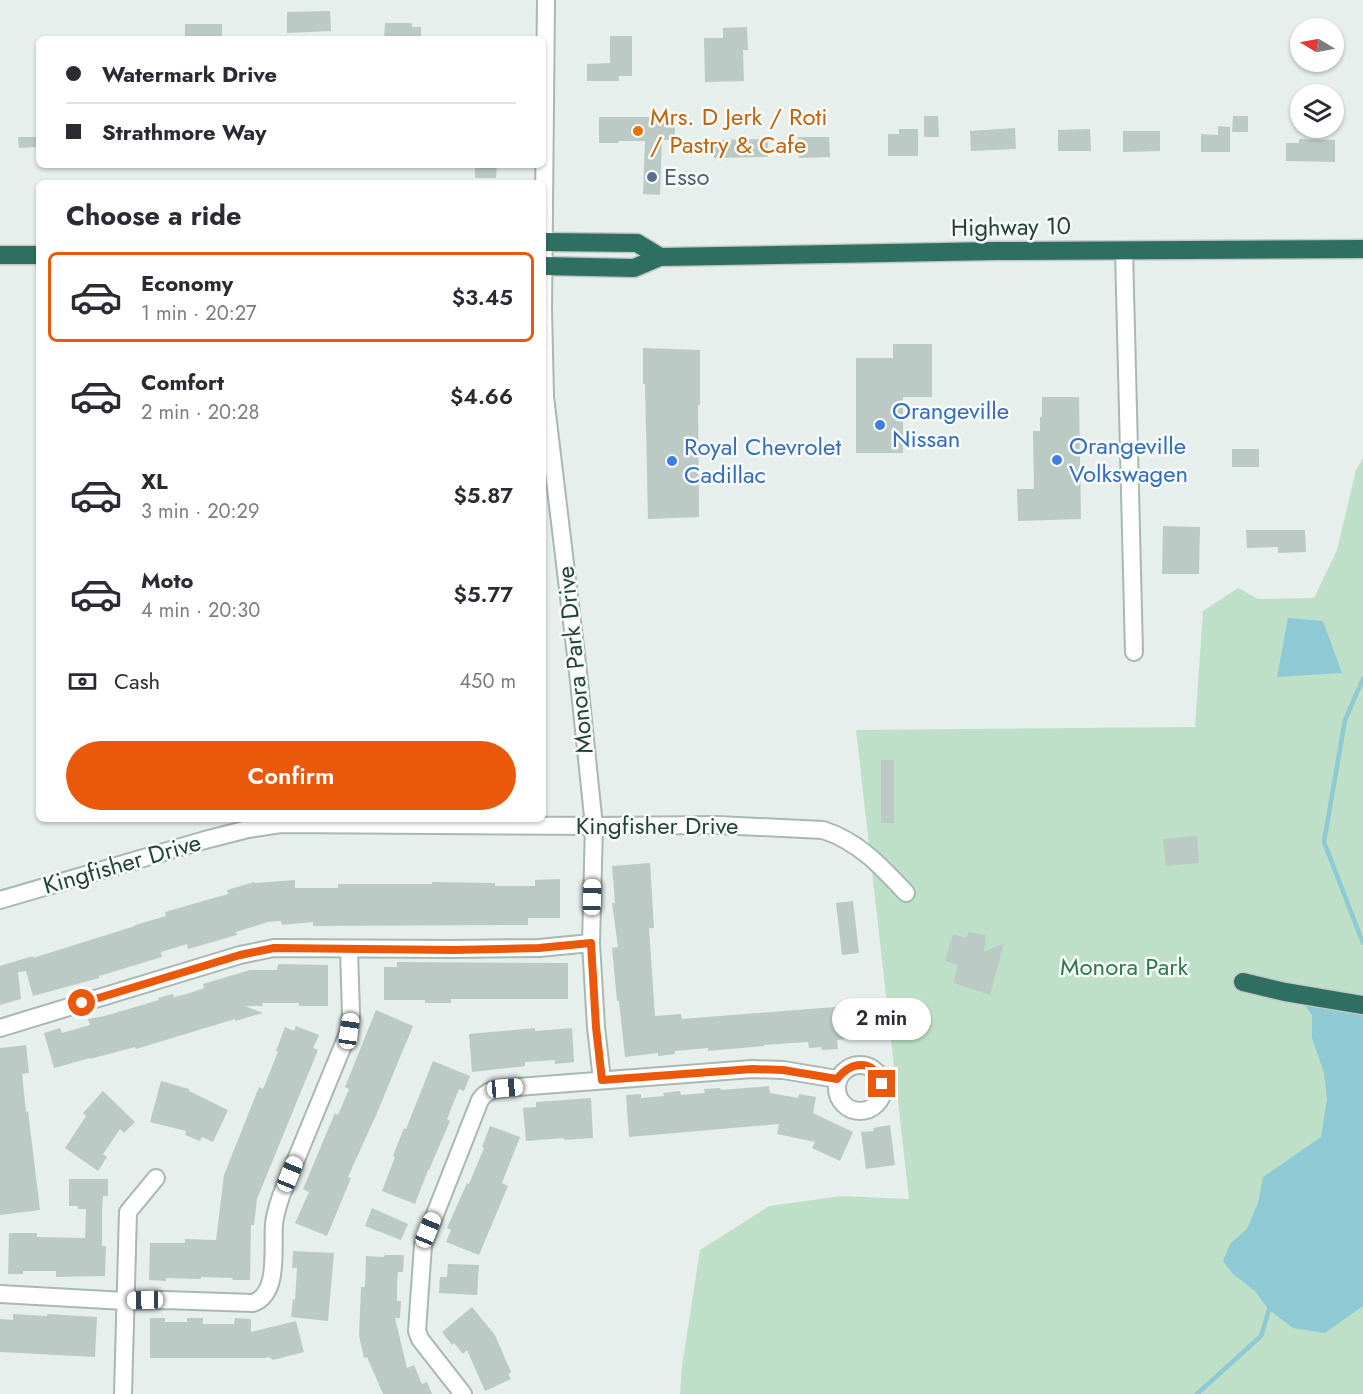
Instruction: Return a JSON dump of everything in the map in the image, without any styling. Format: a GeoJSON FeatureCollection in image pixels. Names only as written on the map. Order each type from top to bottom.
{"type":"FeatureCollection","features":[{"type":"Feature","properties":{"kind":"highway","name":"Highway 10"},"geometry":{"type":"LineString","coordinates":[[546,242],[637,243],[660,257]]}},
{"type":"Feature","properties":{"kind":"highway","name":"Highway 10"},"geometry":{"type":"LineString","coordinates":[[546,266],[634,268],[660,257],[996,251],[1363,249]]}},
{"type":"Feature","properties":{"kind":"highway"},"geometry":{"type":"LineString","coordinates":[[0,255],[36,255]]}},
{"type":"Feature","properties":{"kind":"highway"},"geometry":{"type":"LineString","coordinates":[[1244,982],[1285,992],[1363,1005]]}},
{"type":"Feature","properties":{"kind":"street","name":"Monora Park Drive"},"geometry":{"type":"LineString","coordinates":[[546,0],[546,36]]}},
{"type":"Feature","properties":{"kind":"street"},"geometry":{"type":"LineString","coordinates":[[1124,250],[1134,652]]}},
{"type":"Feature","properties":{"kind":"street","name":"Monora Park Drive"},"geometry":{"type":"LineString","coordinates":[[546,397],[594,826],[591,943],[602,1080]]}},
{"type":"Feature","properties":{"kind":"street","name":"Kingfisher Drive"},"geometry":{"type":"LineString","coordinates":[[0,900],[205,840],[248,829],[281,824],[718,825],[823,830],[837,834],[857,846],[906,893]]}},
{"type":"Feature","properties":{"kind":"street"},"geometry":{"type":"LineString","coordinates":[[0,1028],[240,955],[274,948],[453,950],[528,948],[591,943]]}},
{"type":"Feature","properties":{"kind":"street"},"geometry":{"type":"LineString","coordinates":[[0,1294],[125,1301],[253,1303],[266,1294],[272,1274],[274,1222],[281,1196],[349,1031],[351,1015],[349,949]]}},
{"type":"Feature","properties":{"kind":"street"},"geometry":{"type":"LineString","coordinates":[[462,1394],[420,1340],[417,1331],[423,1245],[483,1095],[496,1089],[752,1069],[783,1070],[837,1079]]}},
{"type":"Feature","properties":{"kind":"street"},"geometry":{"type":"LineString","coordinates":[[123,1394],[128,1212],[156,1178]]}},
{"type":"Feature","properties":{"kind":"green space","name":"Monora Park"},"geometry":{"type":"Polygon","coordinates":[[[1363,458],[1363,1394],[680,1394],[682,1366],[700,1250],[769,1206],[841,1196],[909,1199],[856,730],[1195,727],[1203,611],[1238,588],[1258,599],[1314,598],[1337,550],[1356,470],[1363,458]]]}},
{"type":"Feature","properties":{"kind":"water"},"geometry":{"type":"Polygon","coordinates":[[[1288,618],[1323,621],[1342,673],[1277,677],[1288,618]]]}},
{"type":"Feature","properties":{"kind":"water"},"geometry":{"type":"Polygon","coordinates":[[[1302,1002],[1363,1012],[1363,1306],[1325,1333],[1293,1328],[1268,1309],[1255,1291],[1233,1274],[1223,1261],[1230,1244],[1247,1229],[1258,1203],[1263,1177],[1321,1137],[1327,1099],[1324,1073],[1312,1038],[1312,1015],[1302,1002]]]}},
{"type":"Feature","properties":{"kind":"building"},"geometry":{"type":"Polygon","coordinates":[[[330,11],[331,31],[287,33],[287,12],[330,11]]]}},
{"type":"Feature","properties":{"kind":"building"},"geometry":{"type":"Polygon","coordinates":[[[385,23],[412,23],[412,27],[421,27],[421,36],[384,36],[385,23]]]}},
{"type":"Feature","properties":{"kind":"building"},"geometry":{"type":"Polygon","coordinates":[[[185,24],[222,24],[222,36],[185,36],[185,24]]]}},
{"type":"Feature","properties":{"kind":"building"},"geometry":{"type":"Polygon","coordinates":[[[747,27],[748,50],[743,50],[744,81],[705,82],[704,38],[723,38],[723,28],[747,27]]]}},
{"type":"Feature","properties":{"kind":"building"},"geometry":{"type":"Polygon","coordinates":[[[610,36],[632,36],[632,76],[619,76],[619,81],[587,81],[587,64],[610,63],[610,36]]]}},
{"type":"Feature","properties":{"kind":"building"},"geometry":{"type":"Polygon","coordinates":[[[924,116],[938,116],[939,137],[924,137],[924,116]]]}},
{"type":"Feature","properties":{"kind":"building"},"geometry":{"type":"Polygon","coordinates":[[[1233,116],[1248,116],[1248,132],[1232,132],[1233,116]]]}},
{"type":"Feature","properties":{"kind":"building"},"geometry":{"type":"Polygon","coordinates":[[[599,117],[675,117],[675,140],[662,140],[660,195],[643,194],[645,141],[599,143],[599,117]]]}},
{"type":"Feature","properties":{"kind":"building"},"geometry":{"type":"Polygon","coordinates":[[[1218,126],[1230,127],[1230,152],[1201,152],[1201,134],[1218,135],[1218,126]]]}},
{"type":"Feature","properties":{"kind":"building"},"geometry":{"type":"Polygon","coordinates":[[[1015,128],[1016,149],[971,151],[970,131],[1015,128]]]}},
{"type":"Feature","properties":{"kind":"building"},"geometry":{"type":"Polygon","coordinates":[[[899,129],[918,129],[918,156],[888,156],[888,134],[899,134],[899,129]]]}},
{"type":"Feature","properties":{"kind":"building"},"geometry":{"type":"Polygon","coordinates":[[[1090,129],[1091,151],[1058,151],[1058,130],[1090,129]]]}},
{"type":"Feature","properties":{"kind":"building"},"geometry":{"type":"Polygon","coordinates":[[[1123,131],[1160,131],[1160,151],[1123,152],[1123,131]]]}},
{"type":"Feature","properties":{"kind":"building"},"geometry":{"type":"Polygon","coordinates":[[[18,137],[36,137],[36,147],[19,148],[18,137]]]}},
{"type":"Feature","properties":{"kind":"building"},"geometry":{"type":"Polygon","coordinates":[[[798,137],[829,137],[830,157],[799,158],[798,137]]]}},
{"type":"Feature","properties":{"kind":"building"},"geometry":{"type":"Polygon","coordinates":[[[768,139],[768,157],[714,158],[714,140],[768,139]]]}},
{"type":"Feature","properties":{"kind":"building"},"geometry":{"type":"Polygon","coordinates":[[[1299,139],[1335,140],[1335,162],[1286,161],[1286,143],[1299,143],[1299,139]]]}},
{"type":"Feature","properties":{"kind":"building"},"geometry":{"type":"Polygon","coordinates":[[[475,168],[497,168],[496,178],[475,178],[475,168]]]}},
{"type":"Feature","properties":{"kind":"building","name":"Orangeville Nissan"},"geometry":{"type":"Polygon","coordinates":[[[893,344],[932,344],[932,397],[903,397],[903,453],[856,453],[856,358],[893,358],[893,344]]]}},
{"type":"Feature","properties":{"kind":"building","name":"Royal Chevrolet Cadillac"},"geometry":{"type":"Polygon","coordinates":[[[643,348],[700,350],[699,517],[648,519],[643,348]]]}},
{"type":"Feature","properties":{"kind":"building","name":"Orangeville Volkswagen"},"geometry":{"type":"Polygon","coordinates":[[[1042,397],[1079,397],[1081,519],[1018,521],[1017,489],[1034,489],[1033,431],[1040,431],[1042,397]]]}},
{"type":"Feature","properties":{"kind":"building"},"geometry":{"type":"Polygon","coordinates":[[[1232,449],[1259,449],[1259,467],[1232,467],[1232,449]]]}},
{"type":"Feature","properties":{"kind":"building"},"geometry":{"type":"Polygon","coordinates":[[[1163,526],[1200,527],[1199,574],[1162,574],[1163,526]]]}},
{"type":"Feature","properties":{"kind":"building"},"geometry":{"type":"Polygon","coordinates":[[[1246,530],[1305,530],[1306,552],[1278,553],[1278,547],[1247,548],[1246,530]]]}},
{"type":"Feature","properties":{"kind":"building"},"geometry":{"type":"Polygon","coordinates":[[[881,760],[894,760],[894,823],[881,823],[881,760]]]}},
{"type":"Feature","properties":{"kind":"building"},"geometry":{"type":"Polygon","coordinates":[[[1197,836],[1199,863],[1166,866],[1163,839],[1197,836]]]}},
{"type":"Feature","properties":{"kind":"building"},"geometry":{"type":"Polygon","coordinates":[[[650,863],[654,928],[649,928],[655,1016],[681,1014],[682,1019],[872,1004],[875,1036],[837,1040],[838,1049],[809,1048],[808,1042],[708,1051],[708,1048],[675,1051],[675,1054],[658,1056],[658,1053],[625,1057],[612,948],[618,947],[612,903],[615,903],[612,866],[650,863]]]}},
{"type":"Feature","properties":{"kind":"building"},"geometry":{"type":"Polygon","coordinates":[[[560,879],[560,918],[528,918],[528,925],[313,926],[313,922],[282,925],[281,921],[268,922],[236,932],[237,935],[188,949],[187,944],[161,952],[162,957],[99,976],[99,978],[33,996],[26,971],[18,972],[21,999],[0,1005],[0,966],[33,956],[33,958],[166,916],[165,912],[228,894],[227,890],[254,882],[295,880],[295,888],[338,888],[338,884],[432,884],[432,882],[535,886],[535,880],[560,879]]]}},
{"type":"Feature","properties":{"kind":"building"},"geometry":{"type":"Polygon","coordinates":[[[853,901],[859,953],[842,955],[836,903],[853,901]]]}},
{"type":"Feature","properties":{"kind":"building"},"geometry":{"type":"Polygon","coordinates":[[[968,932],[986,935],[984,952],[1004,943],[990,995],[953,983],[958,965],[945,961],[953,934],[966,938],[968,932]]]}},
{"type":"Feature","properties":{"kind":"building"},"geometry":{"type":"Polygon","coordinates":[[[397,962],[568,963],[568,999],[451,999],[451,1003],[425,1003],[425,1000],[384,1000],[384,967],[397,967],[397,962]]]}},
{"type":"Feature","properties":{"kind":"building"},"geometry":{"type":"Polygon","coordinates":[[[278,964],[328,965],[328,1006],[262,1003],[263,1006],[245,1006],[263,1013],[235,1021],[235,1019],[136,1049],[135,1047],[54,1068],[44,1033],[60,1028],[62,1033],[90,1025],[88,1019],[105,1016],[173,994],[174,997],[187,994],[204,988],[203,984],[250,970],[277,970],[278,964]]]}},
{"type":"Feature","properties":{"kind":"building"},"geometry":{"type":"Polygon","coordinates":[[[376,1010],[413,1026],[348,1177],[351,1178],[327,1236],[295,1223],[309,1192],[303,1189],[335,1113],[338,1115],[349,1089],[345,1087],[376,1010]]]}},
{"type":"Feature","properties":{"kind":"building"},"geometry":{"type":"Polygon","coordinates":[[[296,1026],[319,1035],[313,1048],[318,1050],[257,1199],[254,1225],[251,1225],[250,1280],[201,1277],[201,1279],[149,1280],[150,1243],[185,1243],[185,1239],[216,1240],[224,1175],[259,1087],[263,1089],[285,1027],[294,1031],[296,1026]]]}},
{"type":"Feature","properties":{"kind":"building"},"geometry":{"type":"Polygon","coordinates":[[[535,1028],[535,1031],[572,1028],[574,1062],[555,1064],[555,1060],[525,1062],[525,1066],[472,1072],[469,1034],[535,1028]]]}},
{"type":"Feature","properties":{"kind":"building"},"geometry":{"type":"Polygon","coordinates":[[[26,1045],[29,1073],[22,1074],[40,1210],[0,1215],[0,1048],[26,1045]]]}},
{"type":"Feature","properties":{"kind":"building"},"geometry":{"type":"Polygon","coordinates":[[[433,1061],[470,1076],[464,1091],[459,1089],[447,1119],[450,1121],[415,1204],[382,1191],[395,1157],[393,1156],[433,1061]]]}},
{"type":"Feature","properties":{"kind":"building"},"geometry":{"type":"Polygon","coordinates":[[[161,1081],[189,1089],[228,1110],[213,1142],[202,1137],[200,1141],[185,1135],[186,1131],[150,1122],[161,1081]]]}},
{"type":"Feature","properties":{"kind":"building"},"geometry":{"type":"Polygon","coordinates":[[[769,1086],[770,1093],[798,1098],[799,1094],[816,1097],[813,1113],[853,1132],[840,1161],[812,1148],[815,1142],[777,1134],[779,1124],[629,1137],[626,1095],[641,1094],[641,1098],[664,1096],[663,1093],[680,1091],[681,1095],[705,1093],[704,1089],[769,1086]]]}},
{"type":"Feature","properties":{"kind":"building"},"geometry":{"type":"Polygon","coordinates":[[[103,1091],[135,1122],[124,1133],[120,1129],[103,1154],[107,1157],[98,1171],[65,1148],[86,1116],[83,1113],[103,1091]]]}},
{"type":"Feature","properties":{"kind":"building"},"geometry":{"type":"Polygon","coordinates":[[[591,1098],[593,1138],[526,1141],[523,1108],[536,1107],[536,1102],[591,1098]]]}},
{"type":"Feature","properties":{"kind":"building"},"geometry":{"type":"Polygon","coordinates":[[[890,1125],[895,1165],[866,1169],[861,1132],[874,1131],[873,1128],[890,1125]]]}},
{"type":"Feature","properties":{"kind":"building"},"geometry":{"type":"Polygon","coordinates":[[[490,1126],[520,1137],[502,1183],[508,1186],[479,1255],[446,1242],[451,1230],[447,1228],[467,1183],[469,1184],[484,1148],[482,1147],[490,1126]]]}},
{"type":"Feature","properties":{"kind":"building"},"geometry":{"type":"Polygon","coordinates":[[[69,1179],[108,1179],[108,1196],[103,1196],[102,1209],[102,1246],[106,1246],[105,1276],[56,1277],[56,1271],[23,1271],[23,1274],[8,1274],[9,1233],[37,1233],[37,1237],[85,1238],[86,1209],[69,1206],[69,1179]]]}},
{"type":"Feature","properties":{"kind":"building"},"geometry":{"type":"Polygon","coordinates":[[[372,1208],[408,1224],[401,1240],[365,1226],[372,1208]]]}},
{"type":"Feature","properties":{"kind":"building"},"geometry":{"type":"Polygon","coordinates":[[[293,1251],[334,1253],[328,1321],[291,1317],[293,1299],[295,1300],[297,1268],[292,1268],[293,1251]]]}},
{"type":"Feature","properties":{"kind":"building"},"geometry":{"type":"Polygon","coordinates":[[[385,1255],[404,1255],[403,1272],[398,1272],[397,1284],[397,1301],[401,1301],[400,1318],[395,1318],[407,1368],[414,1365],[422,1384],[427,1382],[432,1394],[383,1394],[367,1357],[364,1358],[359,1335],[361,1287],[365,1287],[366,1256],[384,1257],[385,1255]]]}},
{"type":"Feature","properties":{"kind":"building"},"geometry":{"type":"Polygon","coordinates":[[[448,1264],[479,1265],[477,1295],[439,1293],[440,1277],[447,1277],[448,1264]]]}},
{"type":"Feature","properties":{"kind":"building"},"geometry":{"type":"Polygon","coordinates":[[[472,1307],[495,1335],[511,1372],[508,1374],[511,1379],[485,1391],[467,1350],[463,1354],[442,1332],[472,1307]]]}},
{"type":"Feature","properties":{"kind":"building"},"geometry":{"type":"Polygon","coordinates":[[[13,1314],[97,1317],[95,1357],[0,1352],[0,1319],[13,1320],[13,1314]]]}},
{"type":"Feature","properties":{"kind":"building"},"geometry":{"type":"Polygon","coordinates":[[[150,1318],[165,1318],[165,1322],[187,1322],[187,1318],[203,1318],[203,1324],[234,1324],[235,1318],[251,1319],[251,1332],[296,1321],[304,1352],[273,1360],[269,1357],[150,1358],[150,1318]]]}},
{"type":"Feature","properties":{"kind":"waterway"},"geometry":{"type":"LineString","coordinates":[[1363,679],[1345,720],[1324,842],[1363,943]]}},
{"type":"Feature","properties":{"kind":"waterway"},"geometry":{"type":"LineString","coordinates":[[1197,1394],[1261,1336],[1270,1307]]}},
{"type":"Feature","properties":{"kind":"place","name":"Mrs. D Jerk / Roti / Pastry & Cafe"},"geometry":{"type":"Point","coordinates":[638,131]}},
{"type":"Feature","properties":{"kind":"place","name":"Esso"},"geometry":{"type":"Point","coordinates":[652,177]}},
{"type":"Feature","properties":{"kind":"place","name":"Orangeville Nissan"},"geometry":{"type":"Point","coordinates":[880,425]}},
{"type":"Feature","properties":{"kind":"place","name":"Orangeville Volkswagen"},"geometry":{"type":"Point","coordinates":[1057,460]}},
{"type":"Feature","properties":{"kind":"place","name":"Royal Chevrolet Cadillac"},"geometry":{"type":"Point","coordinates":[672,461]}},
{"type":"Feature","properties":{"kind":"route"},"geometry":{"type":"LineString","coordinates":[[82,1003],[240,955],[274,948],[453,950],[539,948],[591,943],[602,1080],[752,1069],[783,1070],[837,1079],[849,1067],[860,1064],[875,1070],[882,1084]]}}]}
